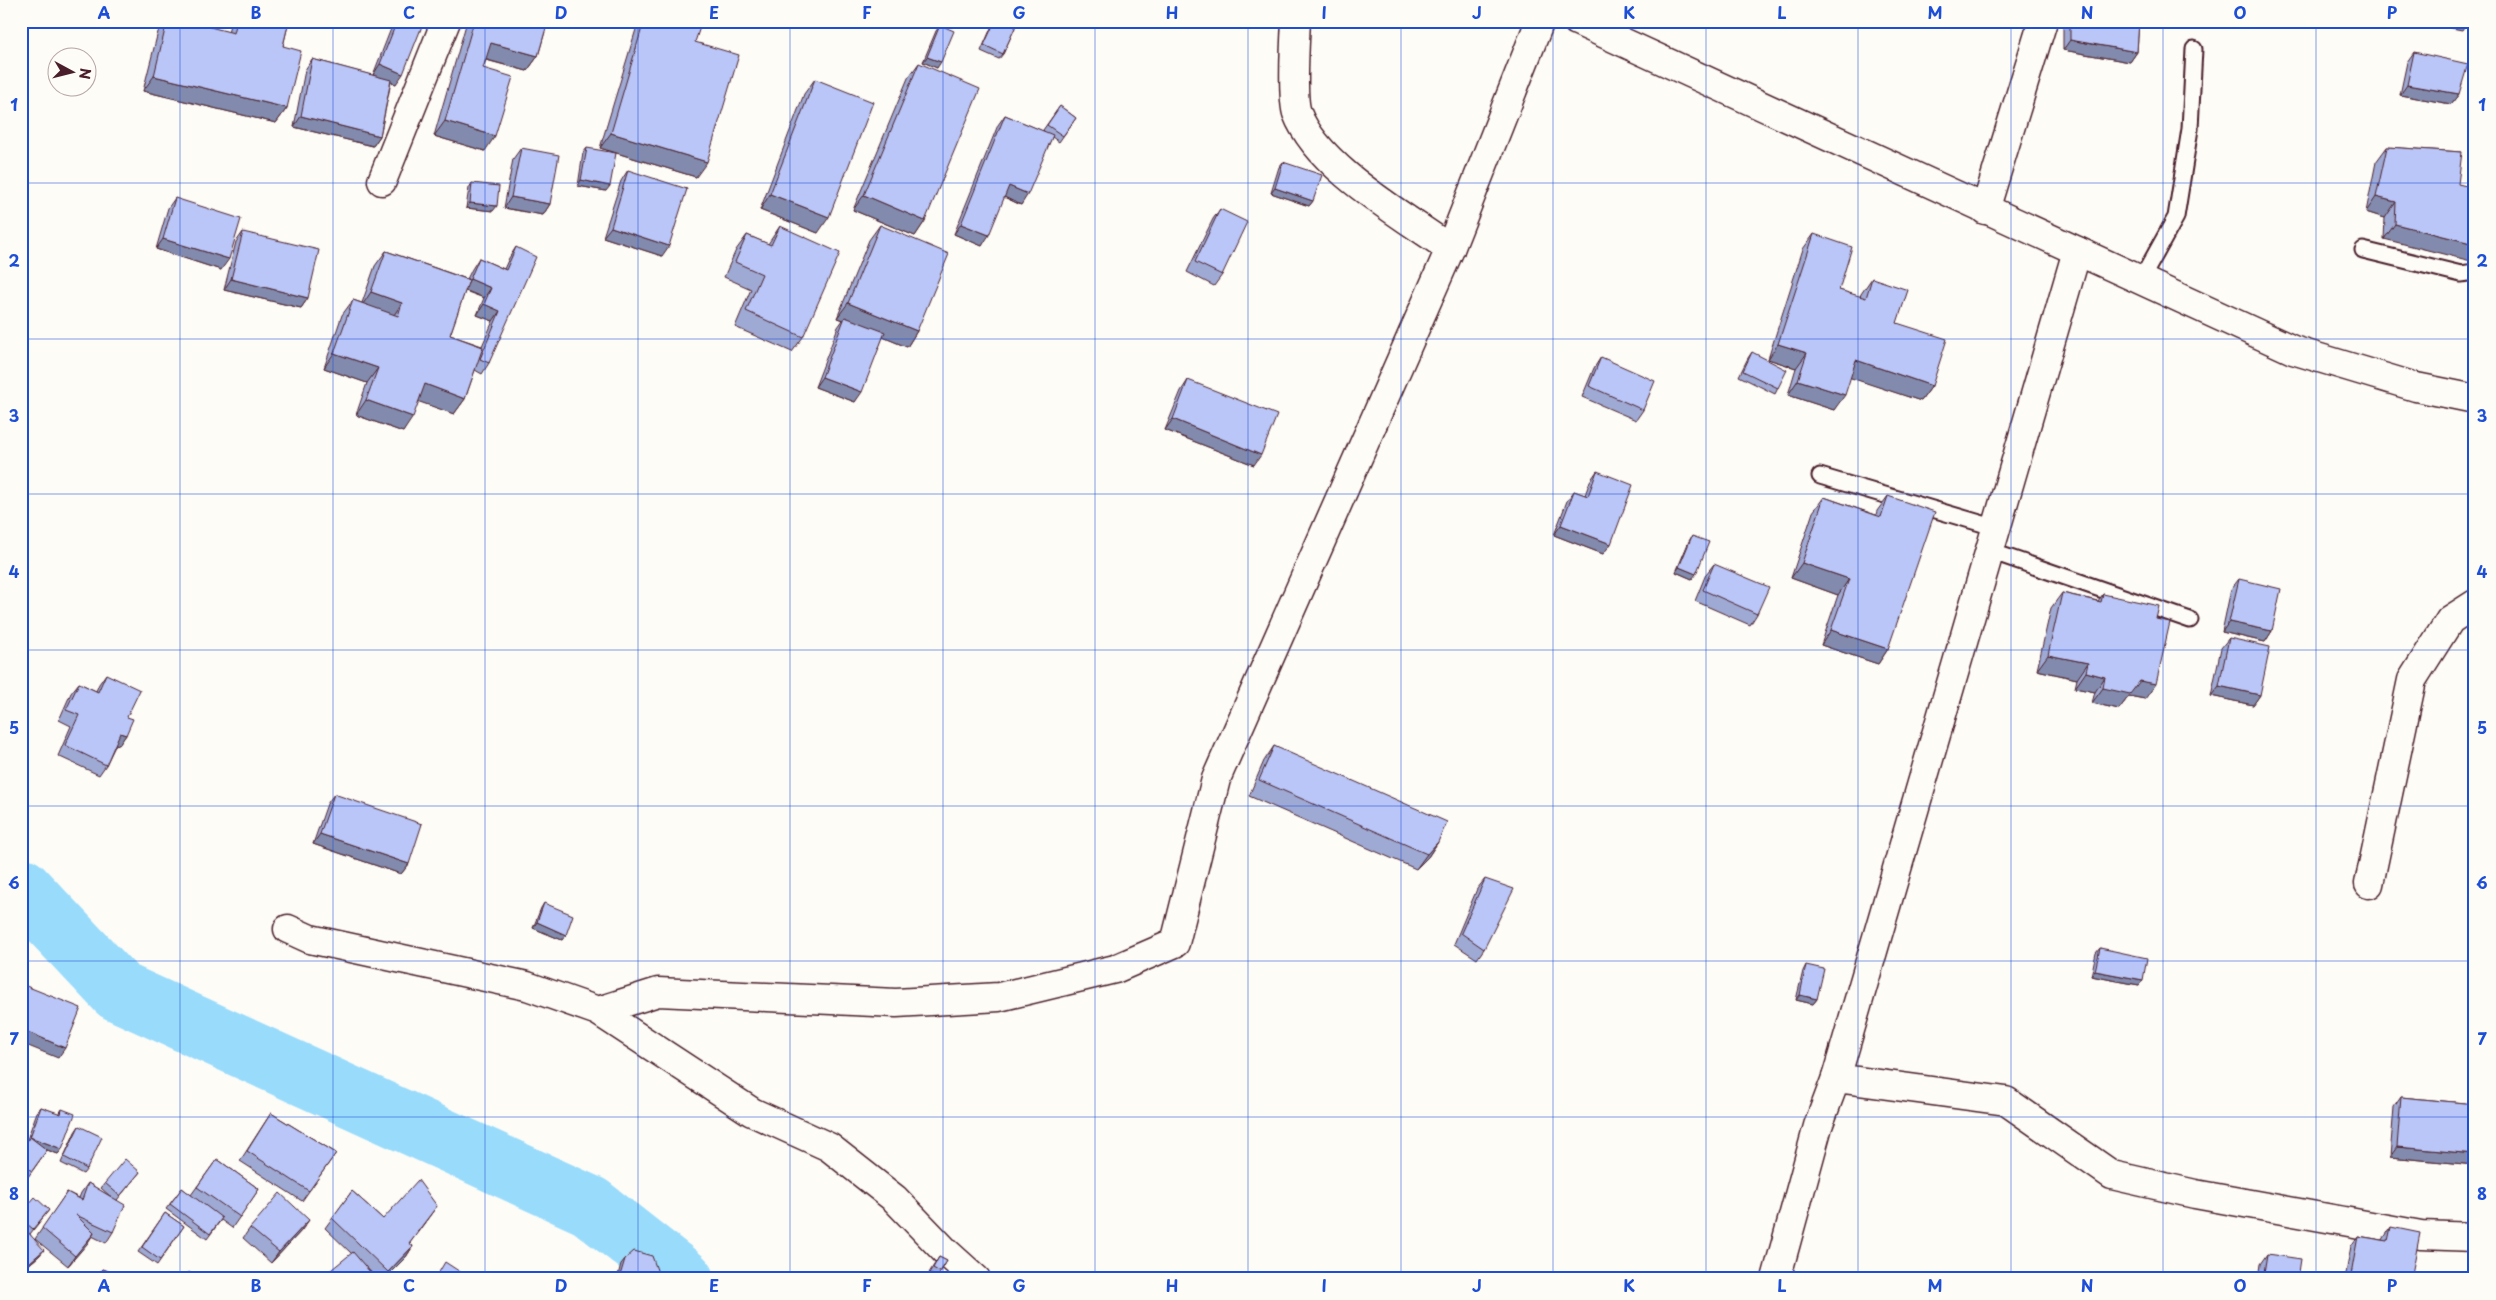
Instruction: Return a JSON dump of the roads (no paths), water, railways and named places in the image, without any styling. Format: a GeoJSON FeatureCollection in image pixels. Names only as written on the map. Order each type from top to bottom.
{"type":"FeatureCollection","features":[{"type":"Feature","properties":{"kind":"street"},"geometry":{"type":"LineString","coordinates":[[382,181],[446,21]]}},
{"type":"Feature","properties":{"kind":"street"},"geometry":{"type":"LineString","coordinates":[[1296,21],[1296,111],[1308,136],[1335,166],[1450,248]]}},
{"type":"Feature","properties":{"kind":"street"},"geometry":{"type":"LineString","coordinates":[[598,1011],[658,992],[896,1003],[999,997],[1115,969],[1175,943],[1216,778],[1450,248],[1540,21]]}},
{"type":"Feature","properties":{"kind":"street"},"geometry":{"type":"LineString","coordinates":[[1577,21],[1784,114],[1985,210],[2293,350],[2416,387],[2475,399]]}},
{"type":"Feature","properties":{"kind":"street"},"geometry":{"type":"LineString","coordinates":[[1985,210],[2044,21]]}},
{"type":"Feature","properties":{"kind":"street"},"geometry":{"type":"LineString","coordinates":[[1776,1279],[1818,1126],[1836,1078],[2077,251]]}},
{"type":"Feature","properties":{"kind":"street"},"geometry":{"type":"LineString","coordinates":[[2369,884],[2412,680],[2450,620],[2475,604]]}},
{"type":"Feature","properties":{"kind":"street"},"geometry":{"type":"LineString","coordinates":[[288,929],[310,939],[527,986],[598,1011],[752,1112],[829,1147],[895,1199],[946,1252],[976,1279]]}},
{"type":"Feature","properties":{"kind":"street"},"geometry":{"type":"LineString","coordinates":[[1836,1078],[2006,1101],[2112,1175],[2195,1194],[2421,1235],[2475,1237]]}},
{"type":"Feature","properties":{"kind":"lane"},"geometry":{"type":"LineString","coordinates":[[2141,280],[2176,216],[2190,129],[2194,49]]}},
{"type":"Feature","properties":{"kind":"lane"},"geometry":{"type":"LineString","coordinates":[[2363,250],[2461,274],[2475,272]]}},
{"type":"Feature","properties":{"kind":"lane"},"geometry":{"type":"LineString","coordinates":[[1820,476],[1993,539],[2190,620]]}},
{"type":"Feature","properties":{"kind":"waterway"},"geometry":{"type":"LineString","coordinates":[[21,888],[118,991],[590,1206],[683,1279]]}}]}
